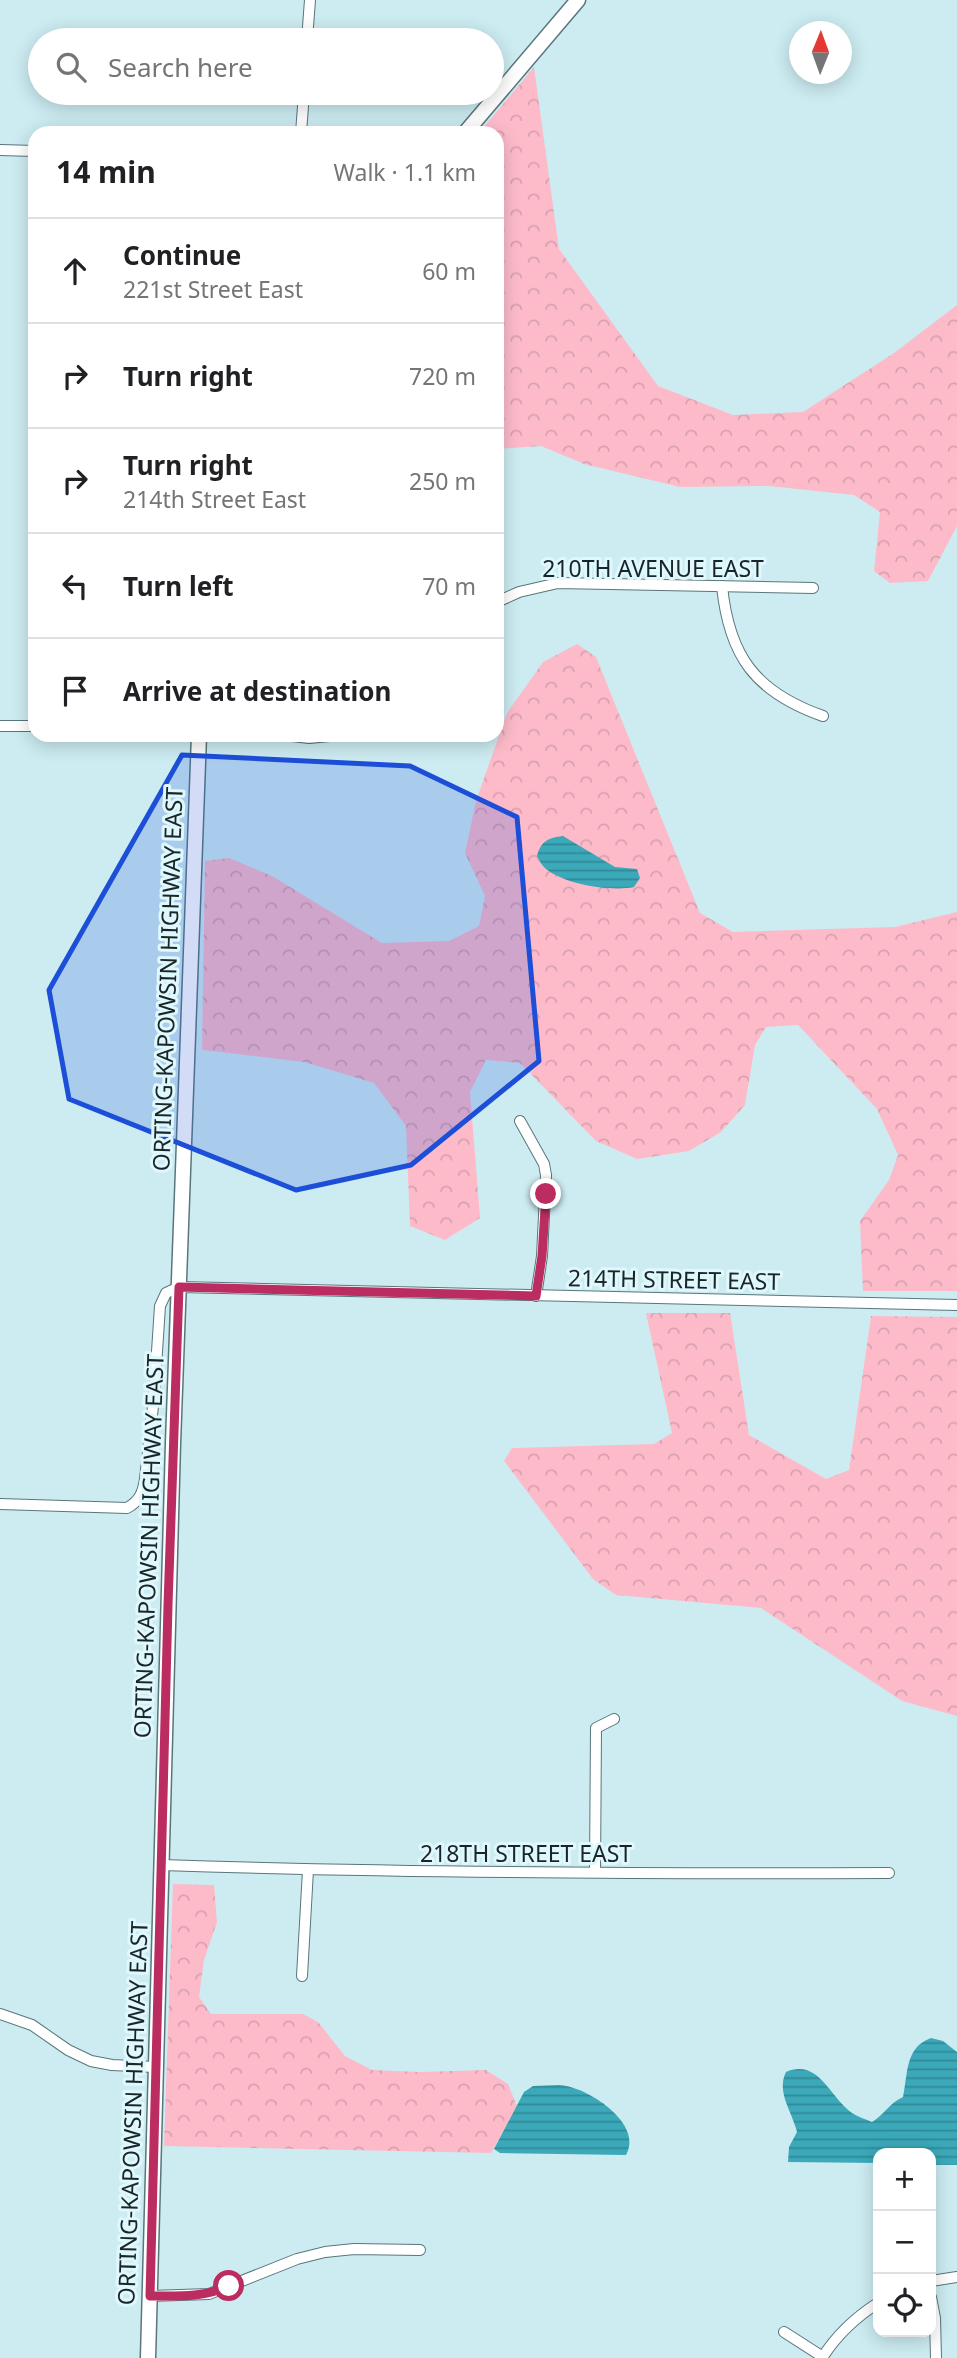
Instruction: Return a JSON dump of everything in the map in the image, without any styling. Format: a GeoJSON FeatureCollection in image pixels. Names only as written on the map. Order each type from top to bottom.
{"type":"FeatureCollection","features":[{"type":"Feature","properties":{"kind":"main road"},"geometry":{"type":"LineString","coordinates":[[504,87],[578,0]]}},
{"type":"Feature","properties":{"kind":"main road"},"geometry":{"type":"LineString","coordinates":[[471,126],[489,105]]}},
{"type":"Feature","properties":{"kind":"main road","name":"ORTING-KAPOWSIN HIGHWAY EAST"},"geometry":{"type":"LineString","coordinates":[[148,2358],[168,1605],[199,742]]}},
{"type":"Feature","properties":{"kind":"street"},"geometry":{"type":"LineString","coordinates":[[308,28],[310,0]]}},
{"type":"Feature","properties":{"kind":"street"},"geometry":{"type":"LineString","coordinates":[[302,126],[303,105]]}},
{"type":"Feature","properties":{"kind":"street"},"geometry":{"type":"LineString","coordinates":[[0,150],[28,150]]}},
{"type":"Feature","properties":{"kind":"street","name":"210TH AVENUE EAST"},"geometry":{"type":"LineString","coordinates":[[504,599],[519,592],[558,583],[813,588]]}},
{"type":"Feature","properties":{"kind":"street"},"geometry":{"type":"LineString","coordinates":[[722,586],[730,634],[747,664],[776,694],[800,708],[822,716]]}},
{"type":"Feature","properties":{"kind":"street"},"geometry":{"type":"LineString","coordinates":[[0,726],[28,726]]}},
{"type":"Feature","properties":{"kind":"street"},"geometry":{"type":"LineString","coordinates":[[520,1121],[544,1164],[546,1175],[542,1256],[536,1296]]}},
{"type":"Feature","properties":{"kind":"street"},"geometry":{"type":"LineString","coordinates":[[0,1504],[127,1508],[135,1504],[143,1491],[145,1479],[159,1306],[166,1293],[179,1287]]}},
{"type":"Feature","properties":{"kind":"street","name":"214TH STREET EAST"},"geometry":{"type":"LineString","coordinates":[[179,1287],[957,1305]]}},
{"type":"Feature","properties":{"kind":"street"},"geometry":{"type":"LineString","coordinates":[[595,1872],[596,1728],[614,1719]]}},
{"type":"Feature","properties":{"kind":"street","name":"218TH STREET EAST"},"geometry":{"type":"LineString","coordinates":[[162,1865],[307,1870],[889,1872]]}},
{"type":"Feature","properties":{"kind":"street"},"geometry":{"type":"LineString","coordinates":[[302,1976],[307,1870]]}},
{"type":"Feature","properties":{"kind":"street"},"geometry":{"type":"LineString","coordinates":[[0,2014],[32,2025],[80,2057],[112,2066],[155,2067]]}},
{"type":"Feature","properties":{"kind":"street"},"geometry":{"type":"LineString","coordinates":[[150,2296],[209,2294],[297,2259],[325,2252],[354,2249],[420,2250]]}},
{"type":"Feature","properties":{"kind":"street"},"geometry":{"type":"LineString","coordinates":[[936,2280],[957,2277]]}},
{"type":"Feature","properties":{"kind":"street"},"geometry":{"type":"LineString","coordinates":[[784,2332],[822,2357],[852,2322],[873,2307]]}},
{"type":"Feature","properties":{"kind":"street"},"geometry":{"type":"LineString","coordinates":[[936,2337],[936,2358]]}},
{"type":"Feature","properties":{"kind":"highlighted area"},"geometry":{"type":"Polygon","coordinates":[[[182,755],[410,766],[517,817],[539,1061],[411,1165],[296,1190],[69,1099],[49,990],[182,755]]]}},
{"type":"Feature","properties":{"kind":"green space"},"geometry":{"type":"Polygon","coordinates":[[[534,67],[559,249],[658,386],[733,415],[803,412],[894,353],[957,305],[957,526],[928,581],[890,583],[874,571],[880,512],[854,495],[769,486],[680,487],[584,464],[541,446],[504,449],[504,126],[485,126],[534,67]]]}},
{"type":"Feature","properties":{"kind":"green space"},"geometry":{"type":"Polygon","coordinates":[[[577,644],[596,657],[700,913],[733,932],[895,927],[957,912],[957,1291],[863,1291],[860,1221],[889,1180],[898,1155],[877,1109],[798,1025],[766,1027],[755,1045],[745,1105],[721,1132],[689,1151],[637,1159],[596,1141],[520,1063],[486,1060],[470,1092],[480,1218],[445,1240],[410,1226],[406,1126],[374,1083],[304,1062],[202,1050],[205,861],[229,858],[272,876],[382,943],[449,941],[479,926],[485,896],[465,853],[476,801],[497,742],[504,742],[504,722],[507,713],[543,662],[577,644]]]}},
{"type":"Feature","properties":{"kind":"green space"},"geometry":{"type":"Polygon","coordinates":[[[646,1313],[730,1313],[749,1435],[826,1479],[849,1470],[871,1316],[957,1317],[957,1716],[902,1701],[761,1608],[616,1595],[593,1579],[504,1461],[512,1448],[654,1444],[672,1433],[646,1313]]]}},
{"type":"Feature","properties":{"kind":"green space"},"geometry":{"type":"Polygon","coordinates":[[[173,1884],[214,1885],[217,1922],[204,1960],[199,1997],[211,2014],[303,2014],[318,2022],[345,2056],[372,2070],[486,2070],[508,2084],[517,2106],[491,2153],[164,2146],[173,1884]]]}},
{"type":"Feature","properties":{"kind":"water"},"geometry":{"type":"Polygon","coordinates":[[[563,836],[615,867],[637,869],[640,878],[634,887],[613,888],[586,885],[561,878],[543,866],[537,856],[546,841],[563,836]]]}},
{"type":"Feature","properties":{"kind":"water"},"geometry":{"type":"Polygon","coordinates":[[[931,2038],[943,2041],[957,2052],[957,2165],[936,2165],[936,2148],[873,2148],[873,2163],[788,2162],[789,2147],[797,2132],[784,2094],[783,2079],[786,2072],[807,2070],[816,2075],[852,2113],[872,2122],[903,2097],[909,2062],[916,2048],[931,2038]]]}},
{"type":"Feature","properties":{"kind":"water"},"geometry":{"type":"Polygon","coordinates":[[[559,2085],[597,2099],[620,2119],[627,2131],[629,2143],[626,2155],[500,2153],[494,2149],[524,2092],[533,2086],[559,2085]]]}},
{"type":"Feature","properties":{"kind":"route"},"geometry":{"type":"LineString","coordinates":[[229,2286],[209,2294],[150,2296],[179,1287],[536,1296],[546,1194]]}}]}
